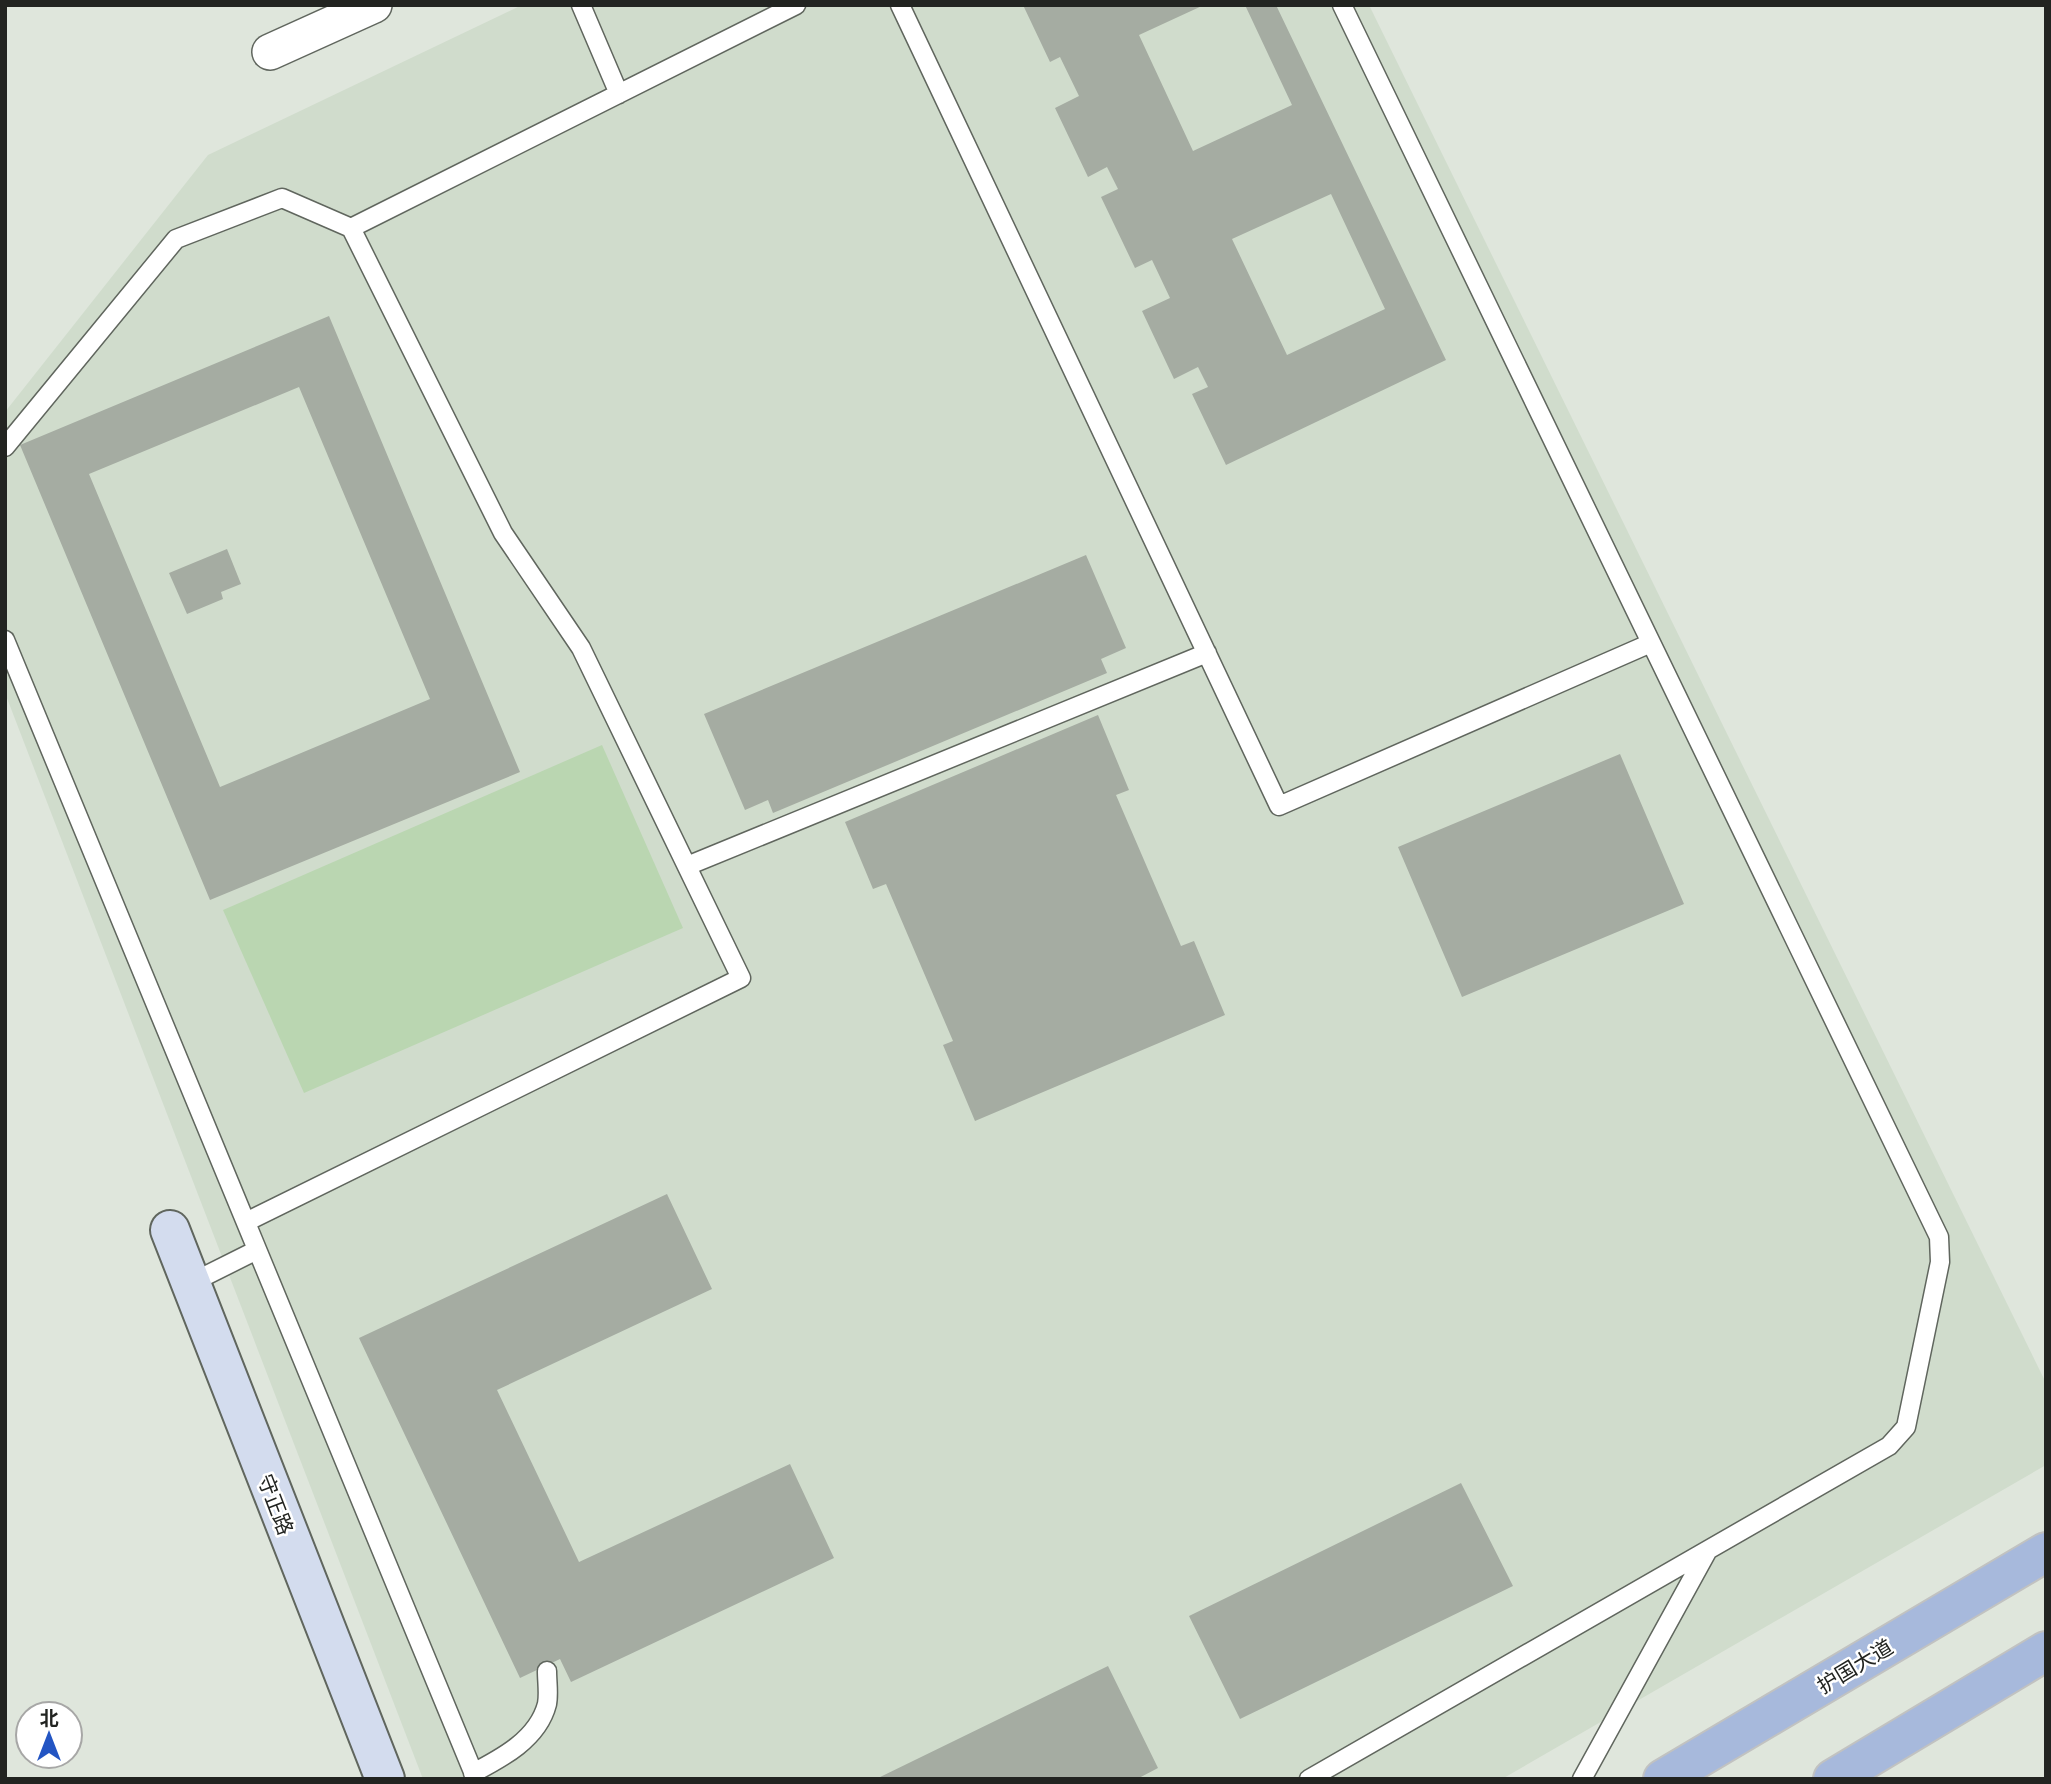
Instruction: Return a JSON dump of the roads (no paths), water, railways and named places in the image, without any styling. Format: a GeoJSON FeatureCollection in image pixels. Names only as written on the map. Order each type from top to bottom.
{"type":"FeatureCollection","features":[{"type":"Feature","properties":{"kind":"main road","name":"护国大道"},"geometry":{"type":"LineString","coordinates":[[1663,1779],[2046,1552]]}},
{"type":"Feature","properties":{"kind":"main road"},"geometry":{"type":"LineString","coordinates":[[1833,1779],[2046,1651]]}},
{"type":"Feature","properties":{"kind":"street"},"geometry":{"type":"LineString","coordinates":[[270,52],[374,5]]}},
{"type":"Feature","properties":{"kind":"street","name":"守正路"},"geometry":{"type":"LineString","coordinates":[[170,1230],[385,1779]]}},
{"type":"Feature","properties":{"kind":"lane"},"geometry":{"type":"LineString","coordinates":[[581,5],[619,94]]}},
{"type":"Feature","properties":{"kind":"lane"},"geometry":{"type":"LineString","coordinates":[[351,228],[796,5]]}},
{"type":"Feature","properties":{"kind":"lane"},"geometry":{"type":"LineString","coordinates":[[900,5],[1279,806],[1651,643]]}},
{"type":"Feature","properties":{"kind":"lane"},"geometry":{"type":"LineString","coordinates":[[1309,1779],[1889,1446],[1906,1427],[1940,1262],[1939,1237],[1342,5]]}},
{"type":"Feature","properties":{"kind":"lane"},"geometry":{"type":"LineString","coordinates":[[5,447],[176,239],[282,198],[351,228],[503,533],[581,648],[741,978],[246,1223]]}},
{"type":"Feature","properties":{"kind":"lane"},"geometry":{"type":"LineString","coordinates":[[5,640],[474,1776],[503,1757],[535,1728],[547,1705],[547,1671]]}},
{"type":"Feature","properties":{"kind":"lane"},"geometry":{"type":"LineString","coordinates":[[687,866],[1207,653]]}},
{"type":"Feature","properties":{"kind":"lane"},"geometry":{"type":"LineString","coordinates":[[191,1283],[257,1250]]}},
{"type":"Feature","properties":{"kind":"lane"},"geometry":{"type":"LineString","coordinates":[[1582,1779],[1708,1550]]}}]}
